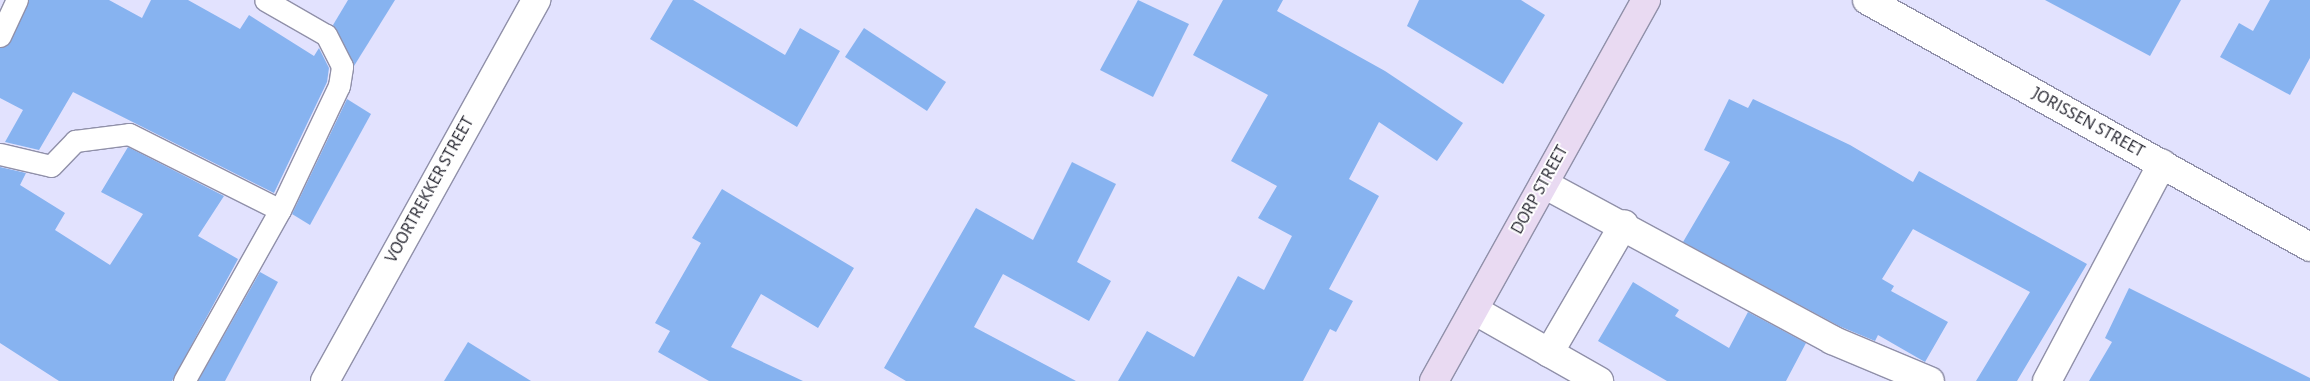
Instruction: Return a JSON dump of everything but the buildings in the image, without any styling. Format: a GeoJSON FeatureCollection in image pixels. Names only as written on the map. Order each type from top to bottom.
{"type":"FeatureCollection","features":[{"type":"Feature","properties":{"kind":"street","name":"VOORTREKKER STREET"},"geometry":{"type":"LineString","coordinates":[[325,381],[536,0]]}},
{"type":"Feature","properties":{"kind":"street","name":"DORP STREET"},"geometry":{"type":"LineString","coordinates":[[1434,381],[1646,0]]}},
{"type":"Feature","properties":{"kind":"street","name":"JORISSEN STREET"},"geometry":{"type":"LineString","coordinates":[[1867,0],[2310,247]]}},
{"type":"Feature","properties":{"kind":"street"},"geometry":{"type":"LineString","coordinates":[[2047,381],[2162,164]]}},
{"type":"Feature","properties":{"kind":"street"},"geometry":{"type":"LineString","coordinates":[[1544,184],[1624,224],[1832,340],[1930,381]]}},
{"type":"Feature","properties":{"kind":"street"},"geometry":{"type":"LineString","coordinates":[[1549,353],[1624,224]]}},
{"type":"Feature","properties":{"kind":"street"},"geometry":{"type":"LineString","coordinates":[[1474,310],[1599,381]]}},
{"type":"Feature","properties":{"kind":"lane"},"geometry":{"type":"LineString","coordinates":[[0,36],[17,0]]}},
{"type":"Feature","properties":{"kind":"lane"},"geometry":{"type":"LineString","coordinates":[[184,381],[280,210],[339,86],[342,66],[326,36],[265,0]]}},
{"type":"Feature","properties":{"kind":"lane"},"geometry":{"type":"LineString","coordinates":[[0,154],[51,166],[75,141],[129,134],[280,210]]}}]}
